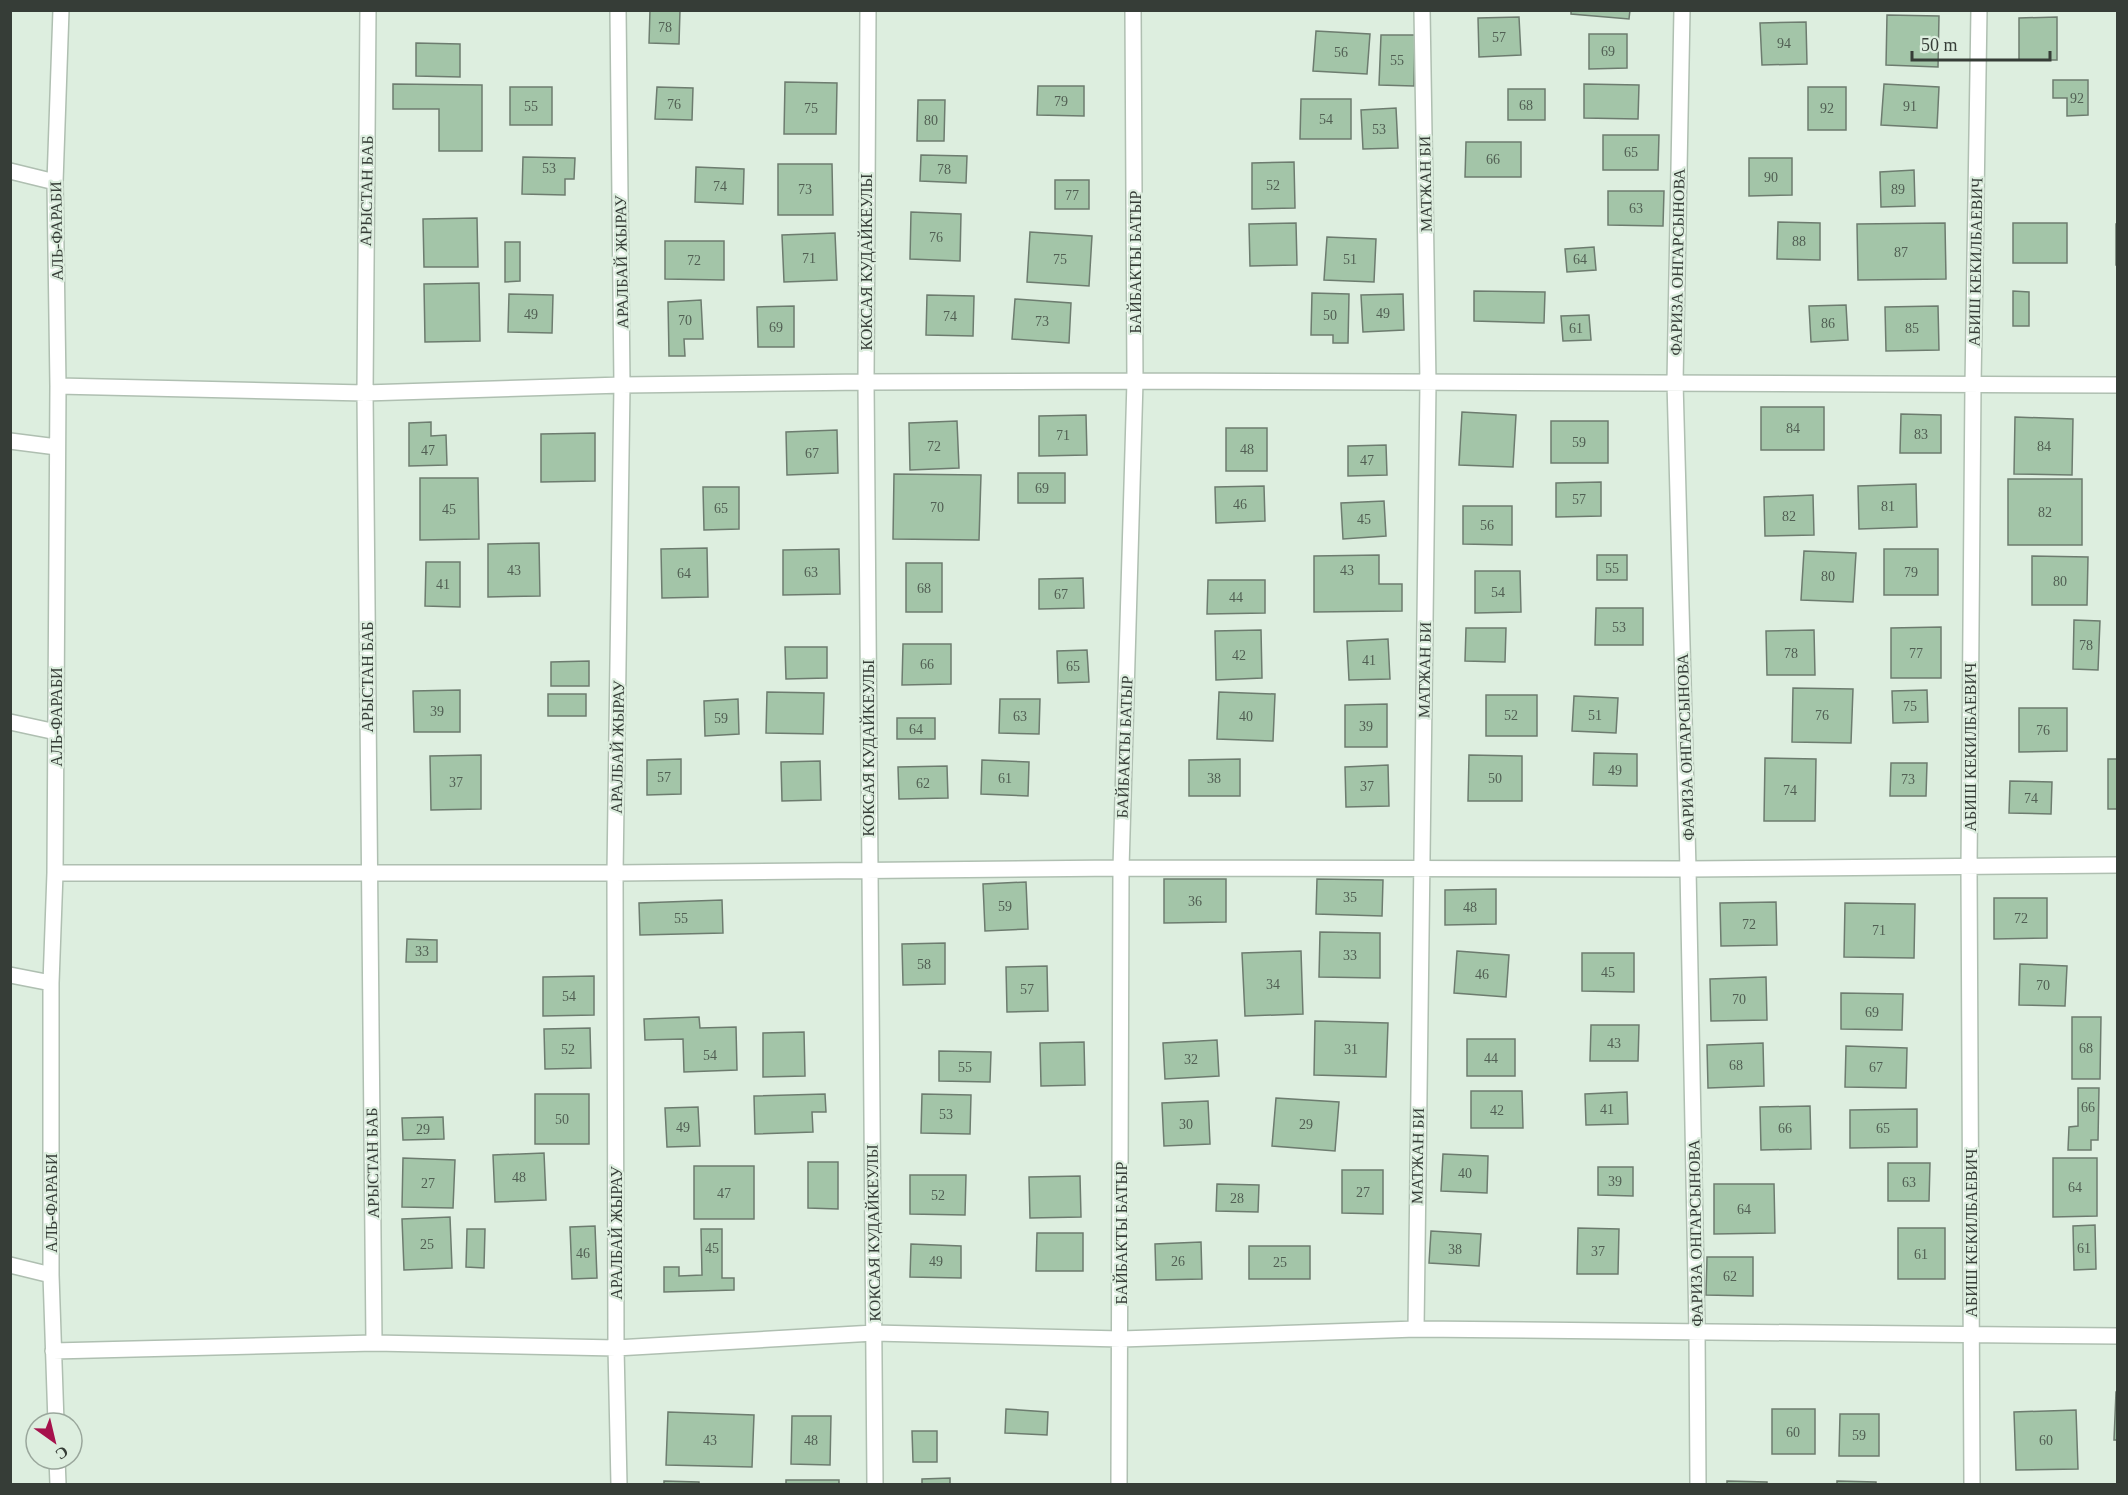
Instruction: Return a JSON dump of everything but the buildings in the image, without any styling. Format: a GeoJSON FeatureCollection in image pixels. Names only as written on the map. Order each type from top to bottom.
{"type":"FeatureCollection","features":[{"type":"Feature","properties":{"kind":"street","name":"АЛЬ-ФАРАБИ"},"geometry":{"type":"LineString","coordinates":[[56,1411],[51,1275],[51,983],[55,873],[58,386],[55,182],[61,10]]}},
{"type":"Feature","properties":{"kind":"street","name":"АРЫСТАН БАБ"},"geometry":{"type":"LineString","coordinates":[[368,10],[365,393],[374,1343]]}},
{"type":"Feature","properties":{"kind":"street","name":"АРАЛБАЙ ЖЫРАУ"},"geometry":{"type":"LineString","coordinates":[[618,10],[622,385],[615,873],[616,1348],[619,1485]]}},
{"type":"Feature","properties":{"kind":"street","name":"КОКСАЯ КУДАЙКЕУЛЫ"},"geometry":{"type":"LineString","coordinates":[[868,10],[866,382],[875,1485]]}},
{"type":"Feature","properties":{"kind":"street","name":"БАЙБАКТЫ БАТЫР"},"geometry":{"type":"LineString","coordinates":[[1119,1485],[1121,868],[1135,381],[1133,10]]}},
{"type":"Feature","properties":{"kind":"street","name":"МАТЖАН БИ"},"geometry":{"type":"LineString","coordinates":[[1416,1329],[1428,383],[1422,10]]}},
{"type":"Feature","properties":{"kind":"street","name":"ФАРИЗА ОНГАРСЫНОВА"},"geometry":{"type":"LineString","coordinates":[[1682,10],[1676,382],[1688,869],[1698,1485]]}},
{"type":"Feature","properties":{"kind":"street","name":"АБИШ КЕКИЛБАЕВИЧ"},"geometry":{"type":"LineString","coordinates":[[1972,1485],[1969,868],[1979,10]]}},
{"type":"Feature","properties":{"kind":"street"},"geometry":{"type":"LineString","coordinates":[[10,171],[55,182]]}},
{"type":"Feature","properties":{"kind":"street"},"geometry":{"type":"LineString","coordinates":[[58,386],[365,393],[622,385],[866,382],[1676,382],[2118,385]]}},
{"type":"Feature","properties":{"kind":"street"},"geometry":{"type":"LineString","coordinates":[[10,441],[57,447]]}},
{"type":"Feature","properties":{"kind":"street"},"geometry":{"type":"LineString","coordinates":[[10,722],[56,732]]}},
{"type":"Feature","properties":{"kind":"street"},"geometry":{"type":"LineString","coordinates":[[55,873],[615,873],[1121,868],[1421,870],[1969,868],[2118,865]]}},
{"type":"Feature","properties":{"kind":"street"},"geometry":{"type":"LineString","coordinates":[[10,975],[51,983]]}},
{"type":"Feature","properties":{"kind":"street"},"geometry":{"type":"LineString","coordinates":[[10,1265],[51,1275]]}},
{"type":"Feature","properties":{"kind":"street"},"geometry":{"type":"LineString","coordinates":[[53,1351],[374,1343],[616,1348],[874,1333],[1121,1339],[1416,1329],[2118,1336]]}}]}
